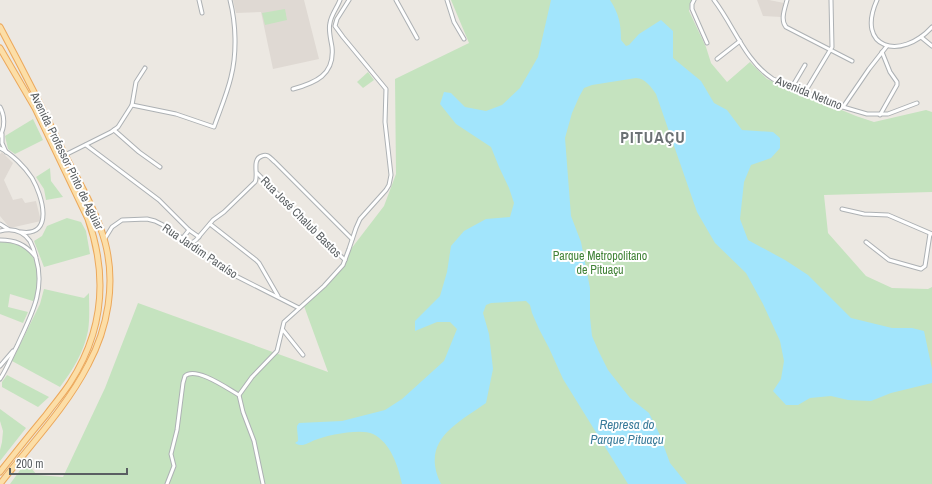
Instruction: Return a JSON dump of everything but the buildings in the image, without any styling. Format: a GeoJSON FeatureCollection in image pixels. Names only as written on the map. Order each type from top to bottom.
{"type":"FeatureCollection","features":[{"type":"Feature","properties":{"kind":"main road","name":"Avenida Professor Pinto de Aguiar"},"geometry":{"type":"LineString","coordinates":[[0,27],[88,201],[104,240],[110,272],[109,296],[104,325],[94,352],[75,389],[0,484]]}},
{"type":"Feature","properties":{"kind":"main road","name":"Avenida Professor Pinto de Aguiar"},"geometry":{"type":"LineString","coordinates":[[0,472],[63,393],[83,361],[96,322],[100,284],[99,262],[88,220],[35,108],[1,50]]}},
{"type":"Feature","properties":{"kind":"street"},"geometry":{"type":"LineString","coordinates":[[199,0],[202,13]]}},
{"type":"Feature","properties":{"kind":"street"},"geometry":{"type":"LineString","coordinates":[[132,105],[176,114],[214,127],[234,66],[234,26],[230,0]]}},
{"type":"Feature","properties":{"kind":"street"},"geometry":{"type":"LineString","coordinates":[[292,90],[319,80],[328,68],[332,56],[330,22],[340,0]]}},
{"type":"Feature","properties":{"kind":"street"},"geometry":{"type":"LineString","coordinates":[[263,484],[254,441],[242,412],[239,395],[252,377],[277,351],[284,322],[330,280],[345,260],[360,219],[386,190],[391,180],[385,122],[386,89],[335,26],[337,19],[348,0]]}},
{"type":"Feature","properties":{"kind":"street"},"geometry":{"type":"LineString","coordinates":[[396,0],[417,38]]}},
{"type":"Feature","properties":{"kind":"street"},"geometry":{"type":"LineString","coordinates":[[447,0],[452,16],[464,39]]}},
{"type":"Feature","properties":{"kind":"street"},"geometry":{"type":"LineString","coordinates":[[694,0],[692,7],[707,44]]}},
{"type":"Feature","properties":{"kind":"street","name":"Avenida Netuno"},"geometry":{"type":"LineString","coordinates":[[714,0],[753,62],[764,73],[773,79],[862,113],[880,115],[888,114],[917,103]]}},
{"type":"Feature","properties":{"kind":"street"},"geometry":{"type":"LineString","coordinates":[[787,0],[783,25],[852,61]]}},
{"type":"Feature","properties":{"kind":"street"},"geometry":{"type":"LineString","coordinates":[[805,92],[830,49],[832,42],[832,0]]}},
{"type":"Feature","properties":{"kind":"street"},"geometry":{"type":"LineString","coordinates":[[877,0],[872,22],[873,32],[879,41],[887,46],[894,47],[905,45],[921,37],[932,27]]}},
{"type":"Feature","properties":{"kind":"street"},"geometry":{"type":"LineString","coordinates":[[921,37],[932,46]]}},
{"type":"Feature","properties":{"kind":"street"},"geometry":{"type":"LineString","coordinates":[[717,58],[740,41]]}},
{"type":"Feature","properties":{"kind":"street"},"geometry":{"type":"LineString","coordinates":[[843,107],[862,77],[887,46]]}},
{"type":"Feature","properties":{"kind":"street"},"geometry":{"type":"LineString","coordinates":[[880,115],[897,85],[897,82],[890,72],[882,52]]}},
{"type":"Feature","properties":{"kind":"street"},"geometry":{"type":"LineString","coordinates":[[792,87],[806,65]]}},
{"type":"Feature","properties":{"kind":"street"},"geometry":{"type":"LineString","coordinates":[[65,154],[114,130],[132,105],[136,82],[145,68]]}},
{"type":"Feature","properties":{"kind":"street"},"geometry":{"type":"LineString","coordinates":[[0,107],[4,120],[1,134],[2,143],[7,152]]}},
{"type":"Feature","properties":{"kind":"street"},"geometry":{"type":"LineString","coordinates":[[114,130],[139,152],[160,167]]}},
{"type":"Feature","properties":{"kind":"street"},"geometry":{"type":"LineString","coordinates":[[86,145],[159,200],[189,230],[199,237]]}},
{"type":"Feature","properties":{"kind":"street"},"geometry":{"type":"LineString","coordinates":[[0,148],[7,152],[31,176],[38,188],[43,221],[40,227],[32,232],[18,231],[0,224]]}},
{"type":"Feature","properties":{"kind":"street"},"geometry":{"type":"LineString","coordinates":[[189,242],[194,242],[210,224],[257,180],[256,163],[262,155],[269,156],[352,239]]}},
{"type":"Feature","properties":{"kind":"street","name":"Rua José Chalub Bastos"},"geometry":{"type":"LineString","coordinates":[[257,173],[345,260]]}},
{"type":"Feature","properties":{"kind":"street"},"geometry":{"type":"LineString","coordinates":[[842,210],[864,214],[888,215],[931,234],[926,266],[921,269],[889,260],[866,242]]}},
{"type":"Feature","properties":{"kind":"street","name":"Rua Jardim Paraíso"},"geometry":{"type":"LineString","coordinates":[[104,240],[116,223],[122,220],[147,219],[162,224],[182,239],[189,242],[228,272],[299,308]]}},
{"type":"Feature","properties":{"kind":"street"},"geometry":{"type":"LineString","coordinates":[[210,224],[259,263],[279,298]]}},
{"type":"Feature","properties":{"kind":"street"},"geometry":{"type":"LineString","coordinates":[[0,231],[10,229]]}},
{"type":"Feature","properties":{"kind":"street"},"geometry":{"type":"LineString","coordinates":[[182,239],[189,230]]}},
{"type":"Feature","properties":{"kind":"street"},"geometry":{"type":"LineString","coordinates":[[0,376],[12,358],[38,298],[40,276],[36,257],[28,239],[18,231]]}},
{"type":"Feature","properties":{"kind":"street"},"geometry":{"type":"LineString","coordinates":[[24,245],[27,243],[28,239]]}},
{"type":"Feature","properties":{"kind":"street"},"geometry":{"type":"LineString","coordinates":[[0,240],[10,240],[24,245],[36,257]]}},
{"type":"Feature","properties":{"kind":"street"},"geometry":{"type":"LineString","coordinates":[[283,329],[303,355]]}},
{"type":"Feature","properties":{"kind":"street"},"geometry":{"type":"LineString","coordinates":[[0,366],[16,348]]}},
{"type":"Feature","properties":{"kind":"street"},"geometry":{"type":"LineString","coordinates":[[167,484],[174,466],[171,454],[177,430],[185,376],[190,372],[199,373],[239,395]]}},
{"type":"Feature","properties":{"kind":"shaded area"},"geometry":{"type":"Polygon","coordinates":[[[233,0],[304,0],[319,59],[273,69],[261,12],[236,13],[233,0]]]}},
{"type":"Feature","properties":{"kind":"shaded area"},"geometry":{"type":"Polygon","coordinates":[[[757,0],[769,0],[784,3],[781,17],[763,16],[757,0]]]}},
{"type":"Feature","properties":{"kind":"shaded area"},"geometry":{"type":"Polygon","coordinates":[[[2,152],[13,163],[4,180],[13,200],[22,198],[25,203],[36,201],[41,221],[10,228],[0,216],[0,154],[2,152]]]}},
{"type":"Feature","properties":{"kind":"green space","name":"Parque Metropolitano de Pituaçu"},"geometry":{"type":"Polygon","coordinates":[[[451,0],[694,0],[690,4],[689,11],[706,47],[711,63],[727,82],[750,62],[767,79],[874,122],[926,110],[932,112],[932,192],[824,195],[828,233],[866,276],[892,288],[928,289],[932,287],[932,484],[10,484],[26,462],[37,475],[63,477],[105,388],[138,303],[328,372],[304,306],[331,281],[343,267],[351,249],[384,206],[396,174],[395,79],[469,43],[451,0]]]}},
{"type":"Feature","properties":{"kind":"green space"},"geometry":{"type":"Polygon","coordinates":[[[285,9],[287,20],[265,25],[262,13],[285,9]]]}},
{"type":"Feature","properties":{"kind":"green space"},"geometry":{"type":"Polygon","coordinates":[[[368,72],[374,80],[363,88],[357,82],[368,72]]]}},
{"type":"Feature","properties":{"kind":"green space"},"geometry":{"type":"Polygon","coordinates":[[[33,119],[43,140],[15,154],[8,149],[5,136],[33,119]]]}},
{"type":"Feature","properties":{"kind":"green space"},"geometry":{"type":"Polygon","coordinates":[[[50,168],[51,181],[63,197],[46,200],[44,189],[36,177],[50,168]]]}},
{"type":"Feature","properties":{"kind":"green space"},"geometry":{"type":"Polygon","coordinates":[[[67,218],[81,222],[86,231],[90,254],[44,267],[34,241],[42,236],[47,226],[67,218]]]}},
{"type":"Feature","properties":{"kind":"green space"},"geometry":{"type":"Polygon","coordinates":[[[0,241],[11,241],[29,251],[41,273],[38,298],[33,301],[10,294],[8,307],[28,312],[23,323],[0,314],[0,241]]]}},
{"type":"Feature","properties":{"kind":"green space"},"geometry":{"type":"Polygon","coordinates":[[[44,289],[84,298],[89,293],[89,322],[84,346],[77,361],[60,387],[12,361],[40,304],[44,289]]]}},
{"type":"Feature","properties":{"kind":"green space"},"geometry":{"type":"Polygon","coordinates":[[[7,375],[49,397],[38,407],[2,387],[2,382],[7,375]]]}},
{"type":"Feature","properties":{"kind":"green space"},"geometry":{"type":"Polygon","coordinates":[[[0,409],[26,428],[0,461],[3,431],[0,421],[0,409]]]}},
{"type":"Feature","properties":{"kind":"water","name":"Represa do Parque Pituaçu"},"geometry":{"type":"Polygon","coordinates":[[[551,0],[610,0],[619,19],[621,40],[626,46],[629,45],[639,34],[661,20],[673,31],[673,58],[701,81],[714,103],[727,110],[742,130],[773,132],[780,138],[780,148],[771,158],[751,165],[744,182],[740,219],[748,240],[785,260],[808,275],[851,318],[892,328],[912,328],[924,331],[932,369],[932,383],[891,393],[871,401],[848,400],[831,396],[810,398],[798,405],[786,405],[773,391],[781,379],[784,361],[780,341],[763,304],[746,273],[715,243],[697,212],[656,94],[645,81],[636,78],[592,85],[584,88],[579,97],[572,113],[565,138],[571,216],[581,242],[590,288],[590,317],[592,336],[608,370],[630,398],[649,413],[659,433],[670,463],[687,484],[628,484],[563,379],[539,329],[530,305],[526,301],[491,303],[486,305],[483,313],[489,334],[493,369],[486,403],[463,418],[444,435],[438,445],[435,456],[436,469],[441,484],[402,484],[396,463],[389,449],[379,438],[368,432],[335,434],[303,445],[295,443],[298,441],[297,426],[299,423],[342,421],[385,410],[402,399],[444,361],[457,329],[450,322],[437,322],[415,331],[415,321],[440,296],[447,272],[451,246],[464,231],[486,219],[510,217],[514,203],[491,147],[456,124],[440,104],[444,92],[451,93],[465,107],[486,111],[502,105],[520,88],[538,57],[551,0]]]}},
{"type":"Feature","properties":{"kind":"district","name":"PITUAÇU"},"geometry":{"type":"Point","coordinates":[653,137]}}]}
